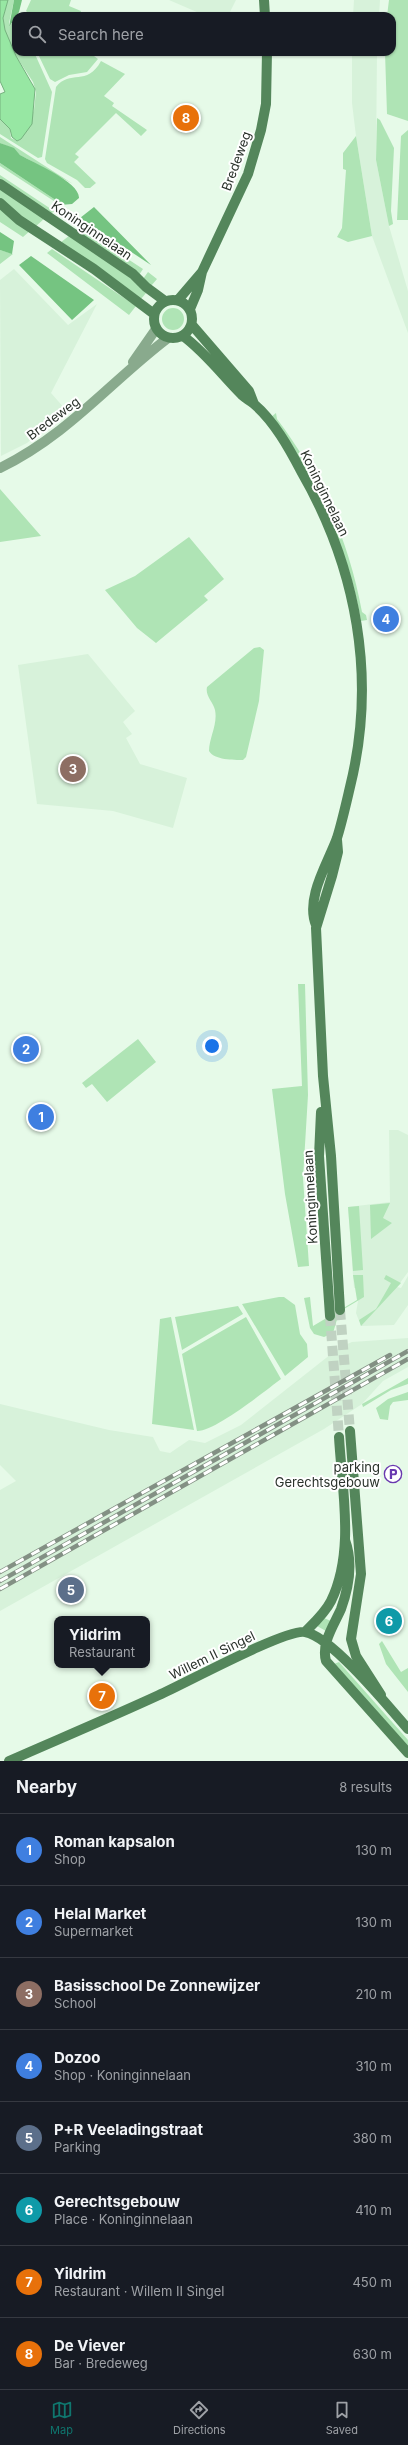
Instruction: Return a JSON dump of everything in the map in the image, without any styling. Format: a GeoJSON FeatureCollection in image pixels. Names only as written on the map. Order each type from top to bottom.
{"type":"FeatureCollection","features":[{"type":"Feature","properties":{"kind":"main road"},"geometry":{"type":"LineString","coordinates":[[264,0],[265,12]]}},
{"type":"Feature","properties":{"kind":"main road","name":"Bredeweg"},"geometry":{"type":"LineString","coordinates":[[190,309],[198,290],[202,272],[248,174],[261,130],[266,104],[267,56]]}},
{"type":"Feature","properties":{"kind":"main road","name":"Koninginnelaan"},"geometry":{"type":"LineString","coordinates":[[0,184],[133,274],[146,287],[165,301]]}},
{"type":"Feature","properties":{"kind":"main road"},"geometry":{"type":"LineString","coordinates":[[0,203],[33,229],[154,314]]}},
{"type":"Feature","properties":{"kind":"main road","name":"Bredeweg"},"geometry":{"type":"LineString","coordinates":[[178,300],[202,272]]}},
{"type":"Feature","properties":{"kind":"main road"},"geometry":{"type":"LineString","coordinates":[[178,300],[190,309],[192,325],[183,336],[168,338],[156,329],[154,314],[157,308],[165,301],[178,300]]}},
{"type":"Feature","properties":{"kind":"main road","name":"Koninginnelaan"},"geometry":{"type":"LineString","coordinates":[[192,325],[249,391],[254,404],[289,450],[320,507],[346,573],[358,624],[362,670],[361,718],[350,787],[337,839],[317,890],[313,917],[316,925],[323,1076],[331,1156],[340,1310]]}},
{"type":"Feature","properties":{"kind":"main road","name":"Koninginnelaan"},"geometry":{"type":"LineString","coordinates":[[183,336],[216,367],[242,396],[254,404]]}},
{"type":"Feature","properties":{"kind":"main road","name":"Koninginnelaan"},"geometry":{"type":"LineString","coordinates":[[323,1076],[319,1156],[330,1316]]}},
{"type":"Feature","properties":{"kind":"main road"},"geometry":{"type":"LineString","coordinates":[[350,1431],[360,1574],[351,1645],[376,1684],[386,1704]]}},
{"type":"Feature","properties":{"kind":"main road"},"geometry":{"type":"LineString","coordinates":[[339,1437],[345,1540],[336,1590],[327,1608],[306,1632],[326,1643],[386,1704],[408,1729]]}},
{"type":"Feature","properties":{"kind":"main road"},"geometry":{"type":"LineString","coordinates":[[345,1540],[350,1554],[348,1586],[326,1643],[326,1661],[408,1753]]}},
{"type":"Feature","properties":{"kind":"main road","name":"Willem II Singel"},"geometry":{"type":"LineString","coordinates":[[9,1761],[159,1695],[276,1639],[306,1632]]}},
{"type":"Feature","properties":{"kind":"street","name":"Bredeweg"},"geometry":{"type":"LineString","coordinates":[[117,382],[152,338],[156,329]]}},
{"type":"Feature","properties":{"kind":"street","name":"Bredeweg"},"geometry":{"type":"LineString","coordinates":[[0,468],[47,441],[84,413],[168,338]]}},
{"type":"Feature","properties":{"kind":"shaded area"},"geometry":{"type":"Polygon","coordinates":[[[0,0],[8,0],[3,18],[5,30],[12,47],[12,56],[16,56],[35,89],[32,124],[21,139],[17,141],[12,137],[10,129],[0,119],[0,94],[5,92],[0,81],[0,0]]]}},
{"type":"Feature","properties":{"kind":"shaded area"},"geometry":{"type":"Polygon","coordinates":[[[8,0],[14,0],[9,23],[9,27],[12,23],[12,47],[5,32],[3,18],[8,0]]]}},
{"type":"Feature","properties":{"kind":"shaded area"},"geometry":{"type":"Polygon","coordinates":[[[14,0],[22,0],[19,12],[12,12],[12,22],[9,27],[14,0]]]}},
{"type":"Feature","properties":{"kind":"shaded area"},"geometry":{"type":"Polygon","coordinates":[[[31,0],[71,0],[69,6],[81,11],[27,12],[26,11],[31,0]]]}},
{"type":"Feature","properties":{"kind":"shaded area"},"geometry":{"type":"Polygon","coordinates":[[[169,0],[236,0],[230,12],[197,12],[169,0]]]}},
{"type":"Feature","properties":{"kind":"shaded area"},"geometry":{"type":"Polygon","coordinates":[[[354,0],[380,0],[379,12],[353,12],[354,0]]]}},
{"type":"Feature","properties":{"kind":"shaded area"},"geometry":{"type":"Polygon","coordinates":[[[389,0],[408,0],[408,121],[387,114],[385,56],[396,56],[396,12],[388,12],[389,0]]]}},
{"type":"Feature","properties":{"kind":"shaded area"},"geometry":{"type":"Polygon","coordinates":[[[16,56],[36,56],[52,92],[42,157],[38,158],[0,134],[0,119],[10,129],[11,138],[17,141],[21,139],[34,110],[36,92],[33,82],[16,56]]]}},
{"type":"Feature","properties":{"kind":"shaded area"},"geometry":{"type":"Polygon","coordinates":[[[39,56],[94,56],[98,59],[87,72],[69,75],[55,82],[50,79],[39,56]]]}},
{"type":"Feature","properties":{"kind":"shaded area"},"geometry":{"type":"Polygon","coordinates":[[[352,56],[377,56],[376,160],[389,226],[408,291],[408,333],[372,236],[352,103],[352,56]]]}},
{"type":"Feature","properties":{"kind":"shaded area"},"geometry":{"type":"Polygon","coordinates":[[[101,61],[125,74],[104,96],[114,103],[112,106],[147,130],[141,136],[116,113],[75,154],[79,157],[74,162],[96,183],[90,188],[85,188],[77,180],[47,163],[45,159],[56,87],[67,79],[90,74],[96,69],[101,61]]]}},
{"type":"Feature","properties":{"kind":"shaded area"},"geometry":{"type":"Polygon","coordinates":[[[377,118],[380,120],[394,148],[391,211],[393,224],[389,226],[376,160],[377,118]]]}},
{"type":"Feature","properties":{"kind":"shaded area"},"geometry":{"type":"Polygon","coordinates":[[[408,130],[408,220],[397,220],[401,136],[408,130]]]}},
{"type":"Feature","properties":{"kind":"shaded area"},"geometry":{"type":"Polygon","coordinates":[[[356,136],[372,236],[348,242],[337,237],[342,228],[346,170],[343,169],[343,153],[356,136]]]}},
{"type":"Feature","properties":{"kind":"shaded area"},"geometry":{"type":"Polygon","coordinates":[[[0,137],[73,184],[20,155],[14,149],[0,143],[0,137]]]}},
{"type":"Feature","properties":{"kind":"shaded area"},"geometry":{"type":"Polygon","coordinates":[[[0,143],[14,148],[20,155],[64,179],[77,192],[79,198],[72,204],[60,205],[57,201],[0,163],[0,143]]]}},
{"type":"Feature","properties":{"kind":"shaded area"},"geometry":{"type":"Polygon","coordinates":[[[0,163],[57,201],[60,205],[0,166],[0,163]]]}},
{"type":"Feature","properties":{"kind":"shaded area"},"geometry":{"type":"Polygon","coordinates":[[[0,175],[54,211],[50,215],[0,181],[0,175]]]}},
{"type":"Feature","properties":{"kind":"shaded area"},"geometry":{"type":"Polygon","coordinates":[[[0,188],[45,218],[35,227],[13,211],[0,198],[0,188]]]}},
{"type":"Feature","properties":{"kind":"shaded area"},"geometry":{"type":"Polygon","coordinates":[[[0,207],[31,230],[23,237],[0,222],[0,207]]]}},
{"type":"Feature","properties":{"kind":"shaded area"},"geometry":{"type":"Polygon","coordinates":[[[94,207],[151,265],[80,218],[94,207]]]}},
{"type":"Feature","properties":{"kind":"shaded area"},"geometry":{"type":"Polygon","coordinates":[[[79,227],[143,269],[139,275],[75,231],[79,227]]]}},
{"type":"Feature","properties":{"kind":"shaded area"},"geometry":{"type":"Polygon","coordinates":[[[0,232],[14,241],[12,254],[0,250],[0,232]]]}},
{"type":"Feature","properties":{"kind":"shaded area"},"geometry":{"type":"Polygon","coordinates":[[[70,235],[119,267],[146,293],[141,299],[60,243],[70,235]]]}},
{"type":"Feature","properties":{"kind":"shaded area"},"geometry":{"type":"Polygon","coordinates":[[[52,249],[136,306],[129,315],[47,253],[52,249]]]}},
{"type":"Feature","properties":{"kind":"shaded area"},"geometry":{"type":"Polygon","coordinates":[[[0,250],[13,254],[0,264],[0,250]]]}},
{"type":"Feature","properties":{"kind":"shaded area"},"geometry":{"type":"Polygon","coordinates":[[[31,256],[94,300],[72,320],[19,265],[31,256]]]}},
{"type":"Feature","properties":{"kind":"shaded area"},"geometry":{"type":"Polygon","coordinates":[[[14,269],[68,325],[97,304],[51,393],[66,410],[27,443],[1,456],[0,280],[14,269]]]}},
{"type":"Feature","properties":{"kind":"shaded area"},"geometry":{"type":"Polygon","coordinates":[[[148,272],[157,279],[151,286],[143,279],[148,272]]]}},
{"type":"Feature","properties":{"kind":"shaded area"},"geometry":{"type":"Polygon","coordinates":[[[173,308],[181,311],[184,319],[181,327],[173,330],[165,327],[162,319],[165,311],[173,308]]]}},
{"type":"Feature","properties":{"kind":"shaded area"},"geometry":{"type":"Polygon","coordinates":[[[276,413],[277,419],[293,441],[320,487],[331,511],[349,560],[362,612],[366,615],[367,620],[361,621],[348,566],[328,514],[302,465],[271,417],[276,413]]]}},
{"type":"Feature","properties":{"kind":"shaded area"},"geometry":{"type":"Polygon","coordinates":[[[0,489],[41,536],[0,542],[0,489]]]}},
{"type":"Feature","properties":{"kind":"shaded area"},"geometry":{"type":"Polygon","coordinates":[[[189,537],[224,579],[204,596],[208,600],[156,643],[137,628],[105,590],[135,576],[189,537]]]}},
{"type":"Feature","properties":{"kind":"shaded area"},"geometry":{"type":"Polygon","coordinates":[[[260,647],[264,650],[259,701],[246,757],[243,760],[220,758],[209,751],[216,715],[207,693],[207,687],[254,648],[260,647]]]}},
{"type":"Feature","properties":{"kind":"shaded area"},"geometry":{"type":"Polygon","coordinates":[[[88,654],[135,711],[123,722],[132,734],[126,738],[140,764],[187,778],[173,828],[113,811],[37,804],[18,665],[88,654]]]}},
{"type":"Feature","properties":{"kind":"shaded area"},"geometry":{"type":"Polygon","coordinates":[[[298,984],[305,984],[308,1095],[303,1178],[309,1266],[298,1267],[285,1194],[272,1089],[302,1086],[298,984]]]}},
{"type":"Feature","properties":{"kind":"shaded area"},"geometry":{"type":"Polygon","coordinates":[[[138,1039],[156,1062],[107,1102],[92,1084],[86,1088],[82,1083],[138,1039]]]}},
{"type":"Feature","properties":{"kind":"shaded area"},"geometry":{"type":"Polygon","coordinates":[[[389,1130],[398,1130],[408,1135],[408,1272],[397,1287],[401,1288],[408,1276],[408,1305],[394,1325],[361,1326],[356,1313],[358,1301],[356,1288],[354,1288],[348,1207],[390,1202],[389,1130]]]}},
{"type":"Feature","properties":{"kind":"shaded area"},"geometry":{"type":"Polygon","coordinates":[[[390,1203],[383,1218],[392,1223],[371,1239],[370,1205],[390,1203]]]}},
{"type":"Feature","properties":{"kind":"shaded area"},"geometry":{"type":"Polygon","coordinates":[[[359,1206],[363,1270],[353,1271],[348,1207],[359,1206]]]}},
{"type":"Feature","properties":{"kind":"shaded area"},"geometry":{"type":"Polygon","coordinates":[[[353,1275],[363,1275],[364,1297],[344,1309],[338,1316],[333,1333],[324,1337],[314,1334],[310,1328],[304,1298],[310,1297],[313,1326],[357,1300],[353,1275]]]}},
{"type":"Feature","properties":{"kind":"shaded area"},"geometry":{"type":"Polygon","coordinates":[[[386,1275],[401,1283],[361,1326],[359,1320],[376,1309],[391,1283],[384,1279],[386,1275]]]}},
{"type":"Feature","properties":{"kind":"shaded area"},"geometry":{"type":"Polygon","coordinates":[[[284,1297],[295,1305],[300,1334],[307,1344],[308,1357],[285,1376],[242,1304],[284,1297]]]}},
{"type":"Feature","properties":{"kind":"shaded area"},"geometry":{"type":"Polygon","coordinates":[[[238,1306],[243,1314],[182,1350],[175,1317],[238,1306]]]}},
{"type":"Feature","properties":{"kind":"shaded area"},"geometry":{"type":"Polygon","coordinates":[[[171,1317],[194,1430],[152,1424],[160,1319],[171,1317]]]}},
{"type":"Feature","properties":{"kind":"shaded area"},"geometry":{"type":"Polygon","coordinates":[[[246,1317],[281,1379],[227,1418],[205,1430],[197,1431],[182,1354],[246,1317]]]}},
{"type":"Feature","properties":{"kind":"shaded area"},"geometry":{"type":"Polygon","coordinates":[[[408,1338],[408,1367],[383,1381],[362,1404],[324,1429],[0,1611],[0,1490],[16,1481],[0,1465],[0,1404],[109,1430],[153,1437],[160,1451],[170,1453],[189,1440],[205,1443],[241,1425],[340,1347],[352,1342],[408,1338]]]}},
{"type":"Feature","properties":{"kind":"shaded area"},"geometry":{"type":"Polygon","coordinates":[[[408,1378],[408,1384],[391,1390],[363,1407],[362,1404],[408,1378]]]}},
{"type":"Feature","properties":{"kind":"shaded area"},"geometry":{"type":"Polygon","coordinates":[[[408,1392],[408,1400],[393,1402],[390,1406],[388,1420],[380,1419],[376,1408],[388,1399],[408,1392]]]}},
{"type":"Feature","properties":{"kind":"shaded area"},"geometry":{"type":"Polygon","coordinates":[[[324,1618],[331,1621],[326,1631],[317,1626],[324,1618]]]}},
{"type":"Feature","properties":{"kind":"shaded area"},"geometry":{"type":"Polygon","coordinates":[[[382,1641],[401,1672],[408,1668],[408,1692],[386,1664],[379,1644],[382,1641]]]}},
{"type":"Feature","properties":{"kind":"shaded area"},"geometry":{"type":"Polygon","coordinates":[[[339,1662],[408,1740],[408,1746],[334,1664],[339,1662]]]}},
{"type":"Feature","properties":{"kind":"tunnel"},"geometry":{"type":"LineString","coordinates":[[340,1310],[350,1431]]}},
{"type":"Feature","properties":{"kind":"tunnel"},"geometry":{"type":"LineString","coordinates":[[330,1316],[339,1437]]}},
{"type":"Feature","properties":{"kind":"railway"},"geometry":{"type":"LineString","coordinates":[[0,1581],[408,1351]]}},
{"type":"Feature","properties":{"kind":"railway"},"geometry":{"type":"LineString","coordinates":[[0,1572],[390,1355]]}},
{"type":"Feature","properties":{"kind":"railway"},"geometry":{"type":"LineString","coordinates":[[0,1589],[408,1359]]}},
{"type":"Feature","properties":{"kind":"place","name":"De Viever"},"geometry":{"type":"Point","coordinates":[186,118]}},
{"type":"Feature","properties":{"kind":"place","name":"Dozoo"},"geometry":{"type":"Point","coordinates":[386,619]}},
{"type":"Feature","properties":{"kind":"place","name":"Basisschool De Zonnewijzer"},"geometry":{"type":"Point","coordinates":[73,769]}},
{"type":"Feature","properties":{"kind":"place","name":"Helal Market"},"geometry":{"type":"Point","coordinates":[26,1049]}},
{"type":"Feature","properties":{"kind":"place","name":"Roman kapsalon"},"geometry":{"type":"Point","coordinates":[41,1117]}},
{"type":"Feature","properties":{"kind":"place","name":"parking Gerechtsgebouw"},"geometry":{"type":"Point","coordinates":[393,1474]}},
{"type":"Feature","properties":{"kind":"place","name":"P+R Veeladingstraat"},"geometry":{"type":"Point","coordinates":[71,1590]}},
{"type":"Feature","properties":{"kind":"place","name":"Gerechtsgebouw"},"geometry":{"type":"Point","coordinates":[389,1621]}},
{"type":"Feature","properties":{"kind":"place","name":"Yildrim"},"geometry":{"type":"Point","coordinates":[102,1696]}}]}
